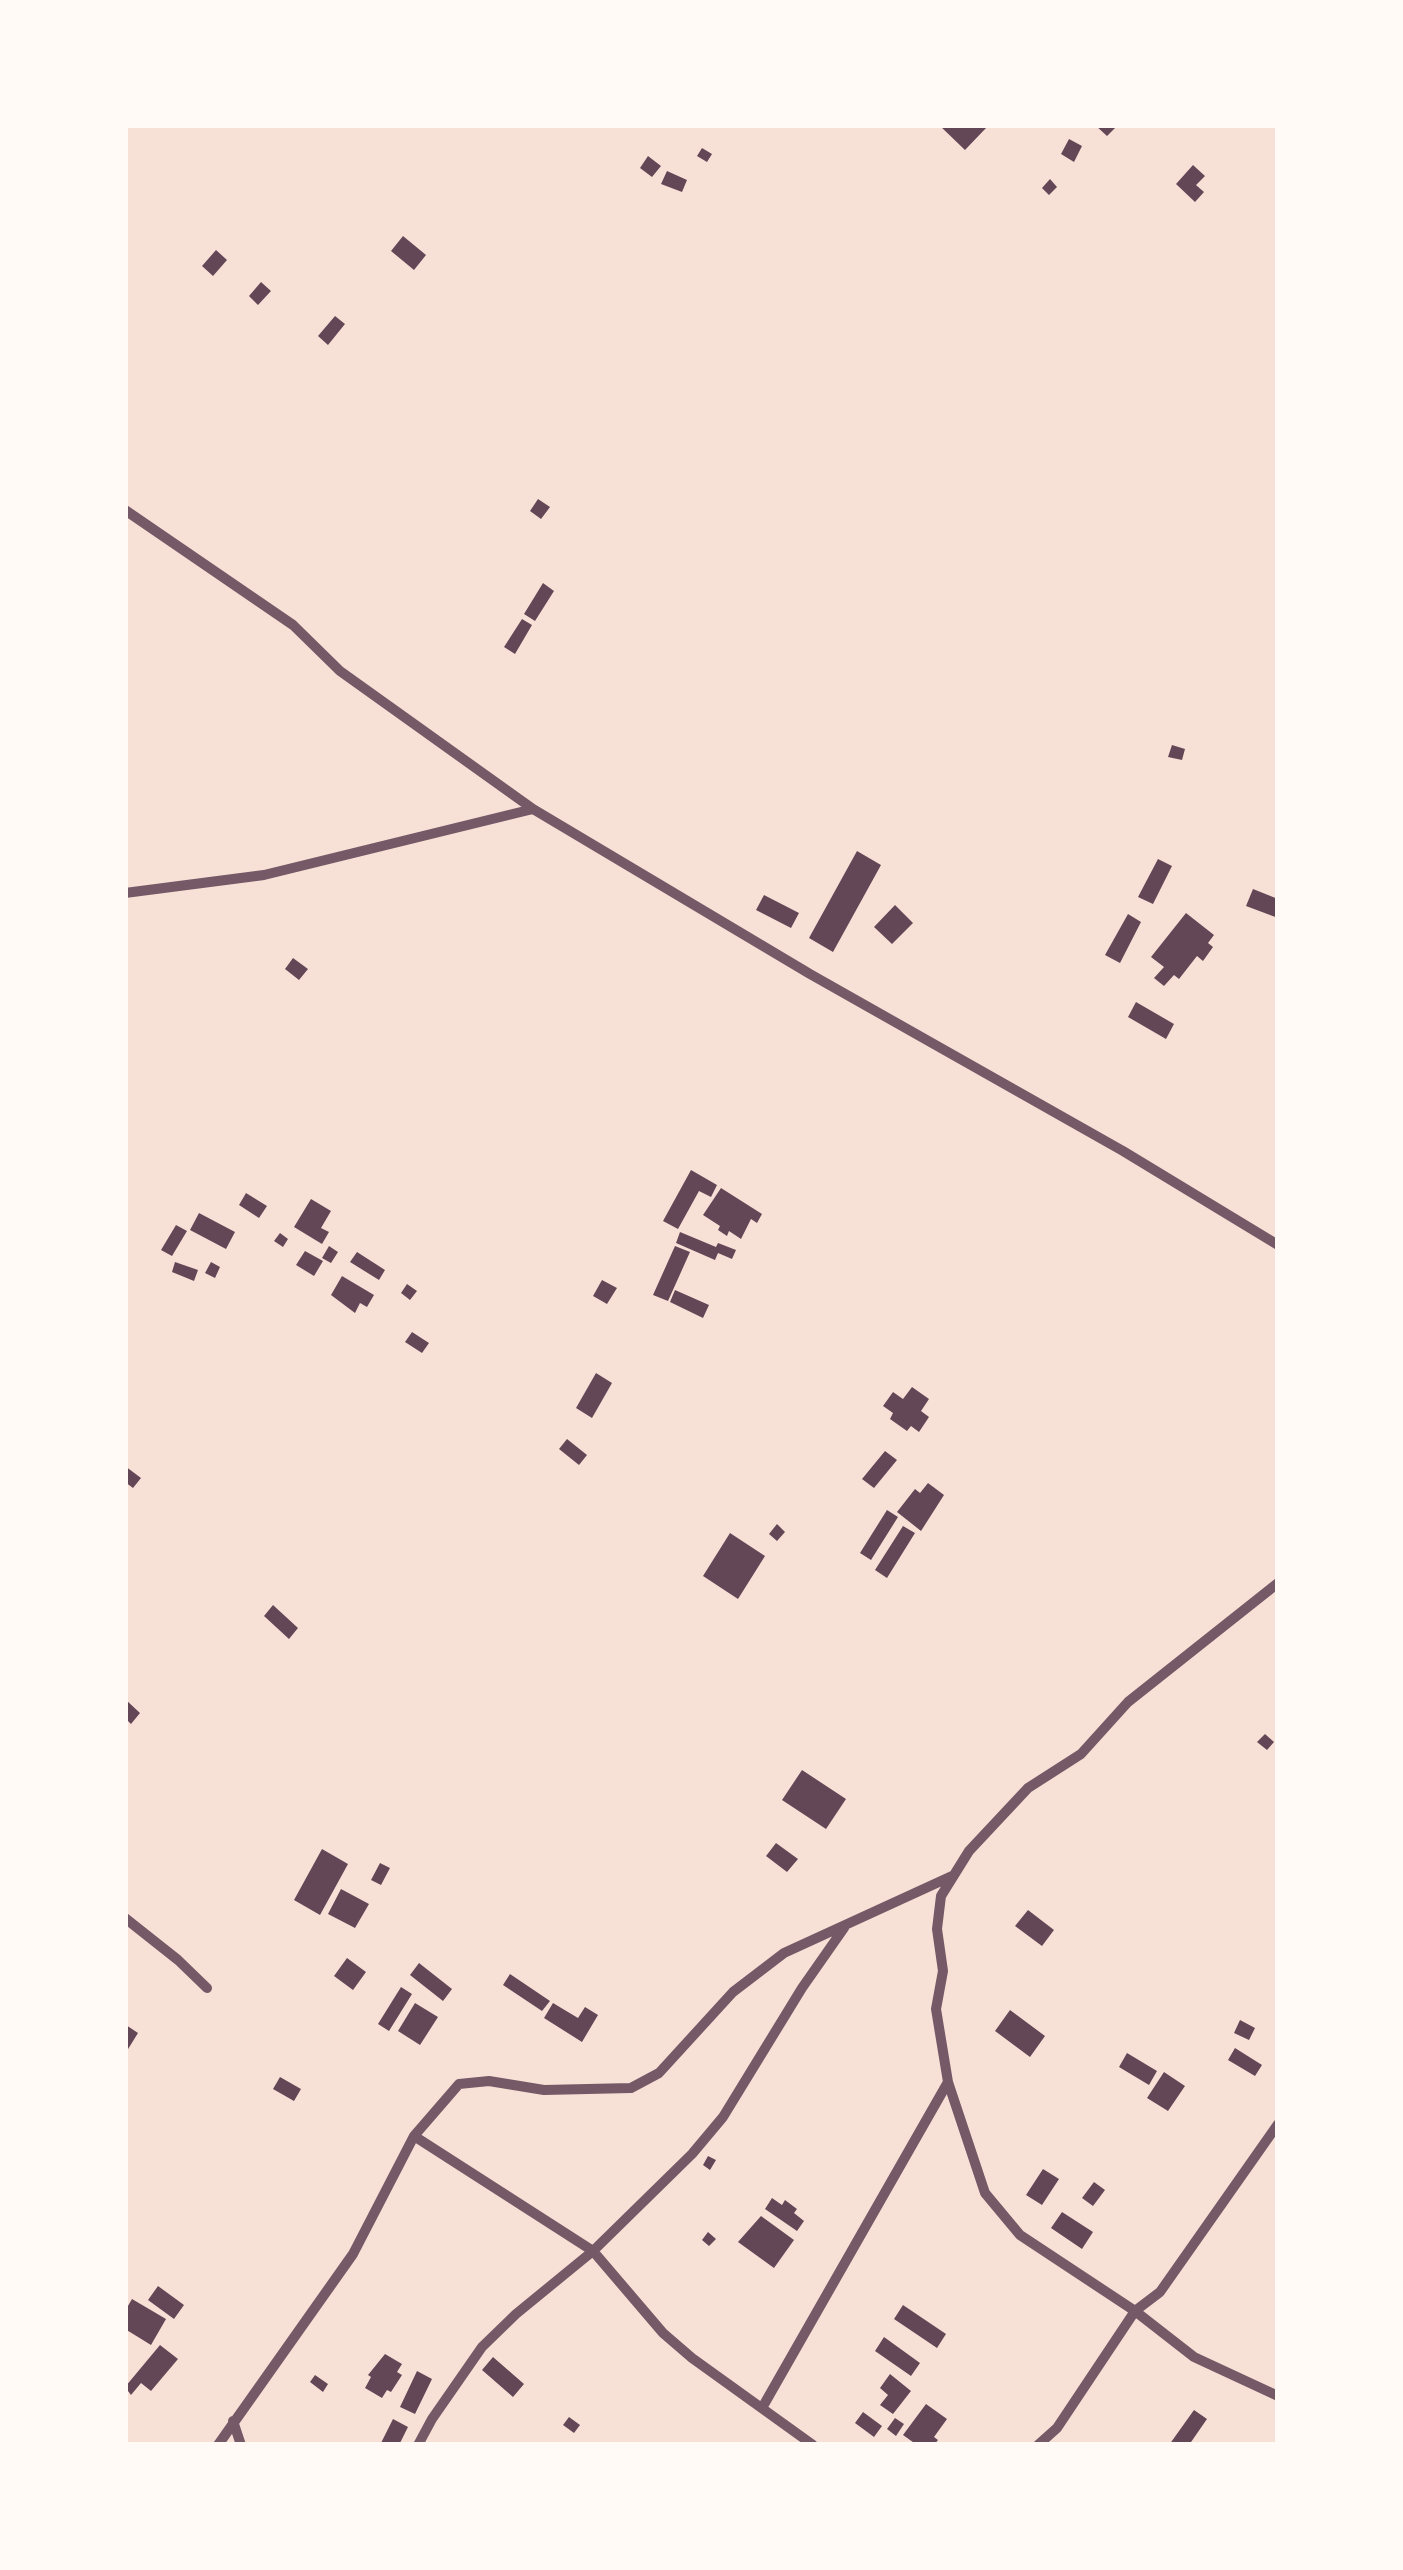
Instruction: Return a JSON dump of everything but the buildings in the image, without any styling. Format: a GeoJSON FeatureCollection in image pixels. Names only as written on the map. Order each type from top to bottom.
{"type":"FeatureCollection","features":[{"type":"Feature","properties":{"kind":"street"},"geometry":{"type":"LineString","coordinates":[[125,510],[293,624],[340,671],[533,809],[1278,1245]]}},
{"type":"Feature","properties":{"kind":"street"},"geometry":{"type":"LineString","coordinates":[[125,893],[264,874],[533,809]]}},
{"type":"Feature","properties":{"kind":"street"},"geometry":{"type":"LineString","coordinates":[[1278,1584],[1128,1702],[1081,1754],[1028,1788],[969,1851],[941,1896],[937,1929],[944,1971],[936,2010],[948,2082],[985,2193],[1020,2235],[1135,2310],[1194,2357],[1278,2396]]}},
{"type":"Feature","properties":{"kind":"street"},"geometry":{"type":"LineString","coordinates":[[218,2445],[353,2254],[414,2136],[459,2084],[489,2082],[544,2090],[631,2088],[658,2073],[707,2018],[784,1954],[952,1876]]}},
{"type":"Feature","properties":{"kind":"street"},"geometry":{"type":"LineString","coordinates":[[125,1918],[207,1988]]}},
{"type":"Feature","properties":{"kind":"street"},"geometry":{"type":"LineString","coordinates":[[418,2445],[482,2347],[593,2251],[692,2154],[723,2116],[844,1927]]}},
{"type":"Feature","properties":{"kind":"street"},"geometry":{"type":"LineString","coordinates":[[762,2408],[948,2082]]}},
{"type":"Feature","properties":{"kind":"street"},"geometry":{"type":"LineString","coordinates":[[1038,2445],[1057,2428],[1135,2310],[1160,2292],[1278,2124]]}},
{"type":"Feature","properties":{"kind":"street"},"geometry":{"type":"LineString","coordinates":[[414,2136],[593,2251],[663,2333],[813,2445]]}},
{"type":"Feature","properties":{"kind":"street"},"geometry":{"type":"LineString","coordinates":[[233,2421],[241,2445]]}}]}
